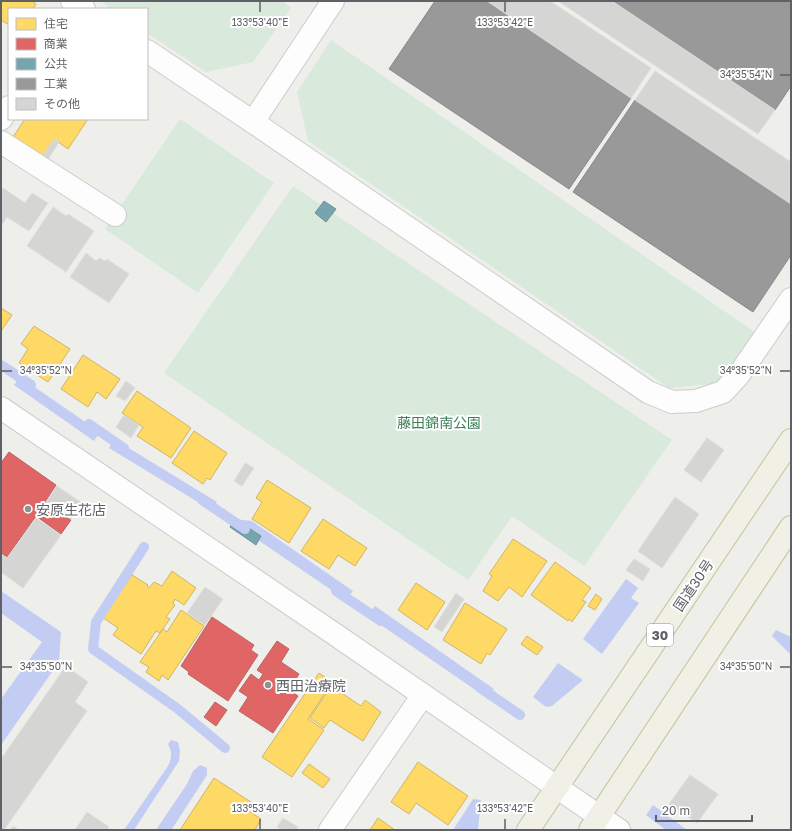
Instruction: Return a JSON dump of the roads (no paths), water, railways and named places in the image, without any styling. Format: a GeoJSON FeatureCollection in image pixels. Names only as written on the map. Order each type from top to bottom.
{"type":"FeatureCollection","features":[{"type":"Feature","properties":{"kind":"highway","name":"国道30号"},"geometry":{"type":"LineString","coordinates":[[528,830],[791,440]]}},
{"type":"Feature","properties":{"kind":"highway"},"geometry":{"type":"LineString","coordinates":[[594,823],[791,527]]}},
{"type":"Feature","properties":{"kind":"street"},"geometry":{"type":"LineString","coordinates":[[253,122],[333,1]]}},
{"type":"Feature","properties":{"kind":"street"},"geometry":{"type":"LineString","coordinates":[[148,52],[648,392],[672,402],[696,402],[723,392],[738,376],[791,299]]}},
{"type":"Feature","properties":{"kind":"street"},"geometry":{"type":"LineString","coordinates":[[1,119],[8,108]]}},
{"type":"Feature","properties":{"kind":"street"},"geometry":{"type":"LineString","coordinates":[[1,142],[115,215]]}},
{"type":"Feature","properties":{"kind":"street"},"geometry":{"type":"LineString","coordinates":[[1,408],[557,787],[594,823],[619,830]]}},
{"type":"Feature","properties":{"kind":"street"},"geometry":{"type":"LineString","coordinates":[[330,830],[423,695]]}},
{"type":"Feature","properties":{"kind":"water"},"geometry":{"type":"Polygon","coordinates":[[[20,377],[100,432],[94,441],[14,385],[20,377]]]}},
{"type":"Feature","properties":{"kind":"water"},"geometry":{"type":"Polygon","coordinates":[[[114,439],[217,502],[211,510],[109,448],[114,439]]]}},
{"type":"Feature","properties":{"kind":"water"},"geometry":{"type":"Polygon","coordinates":[[[234,519],[252,521],[353,591],[346,600],[258,540],[260,536],[234,519]]]}},
{"type":"Feature","properties":{"kind":"water"},"geometry":{"type":"Polygon","coordinates":[[[626,579],[638,588],[631,598],[639,603],[602,654],[583,639],[626,579]]]}},
{"type":"Feature","properties":{"kind":"water"},"geometry":{"type":"Polygon","coordinates":[[[1,591],[61,632],[59,662],[1,745],[1,699],[42,642],[1,613],[1,591]]]}},
{"type":"Feature","properties":{"kind":"water"},"geometry":{"type":"Polygon","coordinates":[[[375,606],[494,689],[487,698],[368,616],[375,606]]]}},
{"type":"Feature","properties":{"kind":"water"},"geometry":{"type":"Polygon","coordinates":[[[776,630],[791,637],[791,655],[772,636],[776,630]]]}},
{"type":"Feature","properties":{"kind":"water"},"geometry":{"type":"Polygon","coordinates":[[[558,663],[583,680],[552,706],[546,707],[533,697],[558,663]]]}},
{"type":"Feature","properties":{"kind":"water"},"geometry":{"type":"Polygon","coordinates":[[[171,740],[178,742],[180,751],[179,761],[134,830],[124,830],[168,766],[171,755],[168,744],[171,740]]]}},
{"type":"Feature","properties":{"kind":"water"},"geometry":{"type":"Polygon","coordinates":[[[200,765],[207,768],[207,775],[172,829],[156,830],[187,784],[193,771],[200,765]]]}},
{"type":"Feature","properties":{"kind":"water"},"geometry":{"type":"Polygon","coordinates":[[[473,799],[481,800],[478,830],[453,830],[473,799]]]}},
{"type":"Feature","properties":{"kind":"water"},"geometry":{"type":"Polygon","coordinates":[[[653,805],[687,830],[666,830],[646,815],[653,805]]]}},
{"type":"Feature","properties":{"kind":"waterway"},"geometry":{"type":"LineString","coordinates":[[1,365],[31,385]]}},
{"type":"Feature","properties":{"kind":"waterway"},"geometry":{"type":"LineString","coordinates":[[89,424],[124,448]]}},
{"type":"Feature","properties":{"kind":"waterway"},"geometry":{"type":"LineString","coordinates":[[202,500],[245,529]]}},
{"type":"Feature","properties":{"kind":"waterway"},"geometry":{"type":"LineString","coordinates":[[144,547],[96,622],[93,649],[178,709],[225,748]]}},
{"type":"Feature","properties":{"kind":"waterway"},"geometry":{"type":"LineString","coordinates":[[336,591],[381,621]]}},
{"type":"Feature","properties":{"kind":"waterway"},"geometry":{"type":"LineString","coordinates":[[479,687],[520,715]]}},
{"type":"Feature","properties":{"kind":"place","name":"安原生花店"},"geometry":{"type":"Point","coordinates":[28,509]}},
{"type":"Feature","properties":{"kind":"place","name":"西田治療院"},"geometry":{"type":"Point","coordinates":[268,685]}},
{"type":"Feature","properties":{"kind":"park label","name":"藤田錦南公園"},"geometry":{"type":"Point","coordinates":[439,422]}}]}
